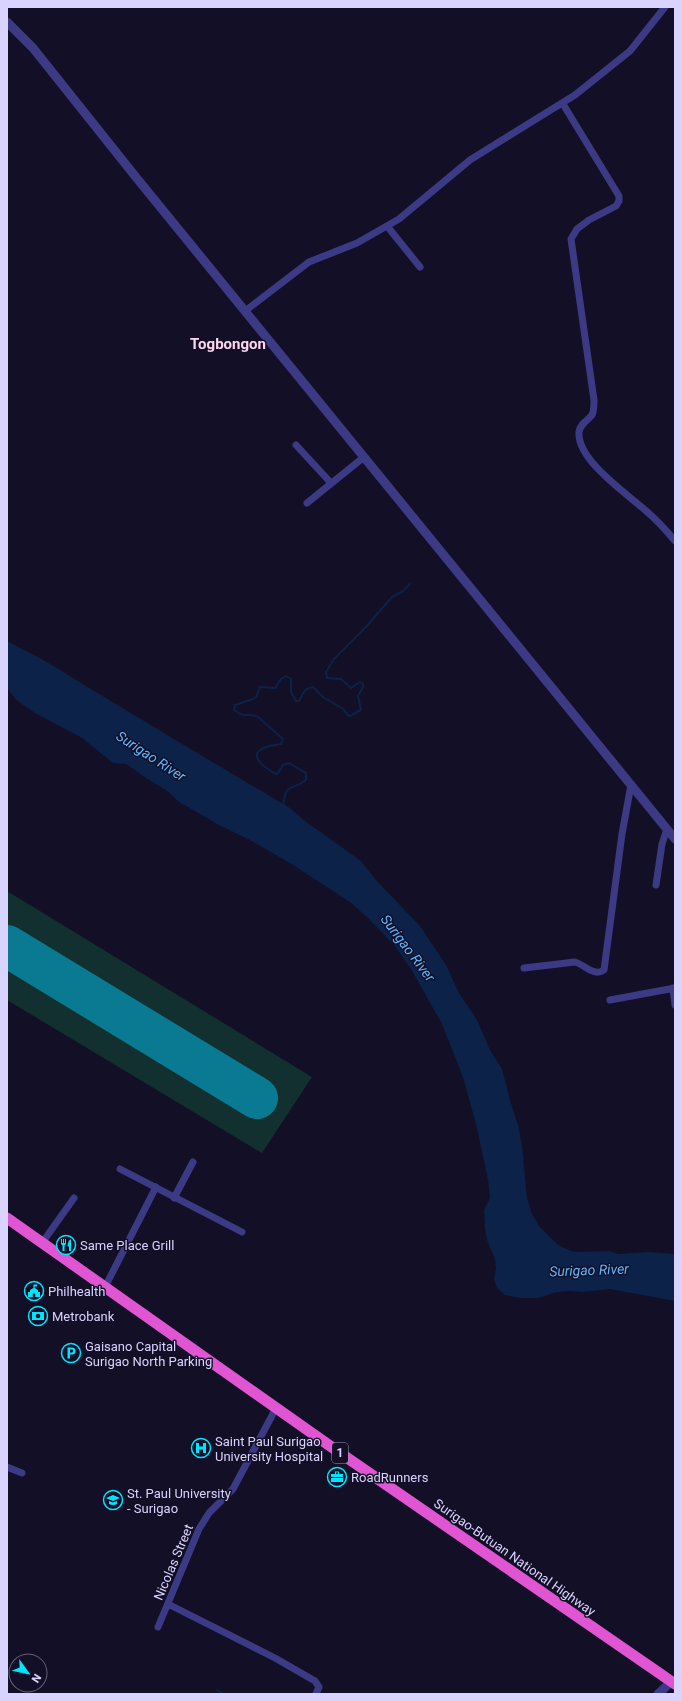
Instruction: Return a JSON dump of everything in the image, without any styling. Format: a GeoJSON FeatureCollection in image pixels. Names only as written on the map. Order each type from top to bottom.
{"type":"FeatureCollection","features":[{"type":"Feature","properties":{"kind":"highway","name":"Surigao-Butuan National Highway"},"geometry":{"type":"LineString","coordinates":[[7,1218],[276,1408],[673,1683]]}},
{"type":"Feature","properties":{"kind":"street"},"geometry":{"type":"LineString","coordinates":[[245,311],[309,262],[342,250],[398,219],[470,160],[563,104],[630,51],[666,7]]}},
{"type":"Feature","properties":{"kind":"street"},"geometry":{"type":"LineString","coordinates":[[7,22],[33,48],[57,76],[245,311],[675,839]]}},
{"type":"Feature","properties":{"kind":"street"},"geometry":{"type":"LineString","coordinates":[[563,104],[618,191],[619,196],[616,206],[589,220],[577,229],[571,239],[594,400],[593,412],[582,425],[579,433],[580,438],[584,452],[592,463],[654,518],[675,541]]}},
{"type":"Feature","properties":{"kind":"street"},"geometry":{"type":"LineString","coordinates":[[387,226],[420,267]]}},
{"type":"Feature","properties":{"kind":"street"},"geometry":{"type":"LineString","coordinates":[[296,445],[331,483]]}},
{"type":"Feature","properties":{"kind":"street"},"geometry":{"type":"LineString","coordinates":[[307,503],[364,457]]}},
{"type":"Feature","properties":{"kind":"street"},"geometry":{"type":"LineString","coordinates":[[524,968],[576,962],[595,973],[600,973],[604,970],[622,834],[631,785]]}},
{"type":"Feature","properties":{"kind":"street"},"geometry":{"type":"LineString","coordinates":[[656,885],[662,844],[667,829]]}},
{"type":"Feature","properties":{"kind":"street"},"geometry":{"type":"LineString","coordinates":[[610,1000],[674,988],[675,1005]]}},
{"type":"Feature","properties":{"kind":"street"},"geometry":{"type":"LineString","coordinates":[[174,1198],[193,1162]]}},
{"type":"Feature","properties":{"kind":"street"},"geometry":{"type":"LineString","coordinates":[[120,1169],[242,1232]]}},
{"type":"Feature","properties":{"kind":"street"},"geometry":{"type":"LineString","coordinates":[[105,1287],[156,1187]]}},
{"type":"Feature","properties":{"kind":"street"},"geometry":{"type":"LineString","coordinates":[[42,1243],[74,1198]]}},
{"type":"Feature","properties":{"kind":"street","name":"Nicolas Street"},"geometry":{"type":"LineString","coordinates":[[158,1627],[199,1530],[209,1513],[233,1489],[276,1408]]}},
{"type":"Feature","properties":{"kind":"street"},"geometry":{"type":"LineString","coordinates":[[7,1467],[22,1474]]}},
{"type":"Feature","properties":{"kind":"street"},"geometry":{"type":"LineString","coordinates":[[168,1604],[275,1658],[315,1681],[319,1688],[316,1694]]}},
{"type":"Feature","properties":{"kind":"street"},"geometry":{"type":"LineString","coordinates":[[658,1694],[673,1683]]}},
{"type":"Feature","properties":{"kind":"green space"},"geometry":{"type":"Polygon","coordinates":[[[7,891],[312,1077],[262,1153],[7,1000],[7,963],[249,1111],[266,1083],[7,925],[7,891]]]}},
{"type":"Feature","properties":{"kind":"water","name":"Surigao River"},"geometry":{"type":"Polygon","coordinates":[[[7,641],[49,663],[290,808],[305,821],[361,861],[375,879],[420,926],[446,965],[459,993],[477,1020],[490,1050],[502,1069],[518,1125],[522,1146],[527,1198],[532,1214],[539,1226],[558,1245],[574,1252],[609,1251],[618,1254],[650,1252],[675,1254],[675,1301],[610,1289],[583,1292],[557,1292],[538,1298],[520,1298],[505,1295],[497,1288],[494,1280],[496,1268],[495,1259],[487,1240],[485,1229],[484,1210],[490,1198],[488,1180],[476,1124],[463,1077],[442,1024],[411,969],[394,945],[350,902],[293,865],[179,802],[166,790],[126,764],[113,763],[82,738],[35,713],[16,700],[7,688],[7,641]]]}},
{"type":"Feature","properties":{"kind":"waterway"},"geometry":{"type":"LineString","coordinates":[[283,806],[284,798],[288,790],[306,780],[306,773],[289,763],[283,765],[276,774],[262,764],[257,758],[259,751],[272,745],[281,744],[283,739],[258,717],[238,713],[234,710],[235,705],[256,697],[260,687],[275,688],[281,679],[286,676],[291,679],[291,692],[296,701],[299,701],[306,690],[313,687],[323,697],[343,709],[350,716],[361,710],[358,696],[363,684],[360,682],[351,688],[341,679],[327,678],[326,672],[334,659],[365,628],[392,597],[403,591],[410,584]]}},
{"type":"Feature","properties":{"kind":"waterway"},"geometry":{"type":"LineString","coordinates":[[217,1690],[224,1694]]}},
{"type":"Feature","properties":{"kind":"runway"},"geometry":{"type":"LineString","coordinates":[[7,946],[257,1098]]}},
{"type":"Feature","properties":{"kind":"place","name":"Same Place Grill"},"geometry":{"type":"Point","coordinates":[66,1245]}},
{"type":"Feature","properties":{"kind":"place","name":"Philhealth"},"geometry":{"type":"Point","coordinates":[34,1291]}},
{"type":"Feature","properties":{"kind":"place","name":"Metrobank"},"geometry":{"type":"Point","coordinates":[38,1316]}},
{"type":"Feature","properties":{"kind":"place","name":"Gaisano Capital Surigao North Parking"},"geometry":{"type":"Point","coordinates":[71,1353]}},
{"type":"Feature","properties":{"kind":"place","name":"Saint Paul Surigao University Hospital"},"geometry":{"type":"Point","coordinates":[201,1448]}},
{"type":"Feature","properties":{"kind":"place","name":"RoadRunners"},"geometry":{"type":"Point","coordinates":[337,1477]}},
{"type":"Feature","properties":{"kind":"place","name":"St. Paul University - Surigao"},"geometry":{"type":"Point","coordinates":[113,1500]}},
{"type":"Feature","properties":{"kind":"district","name":"Togbongon"},"geometry":{"type":"Point","coordinates":[228,344]}}]}
